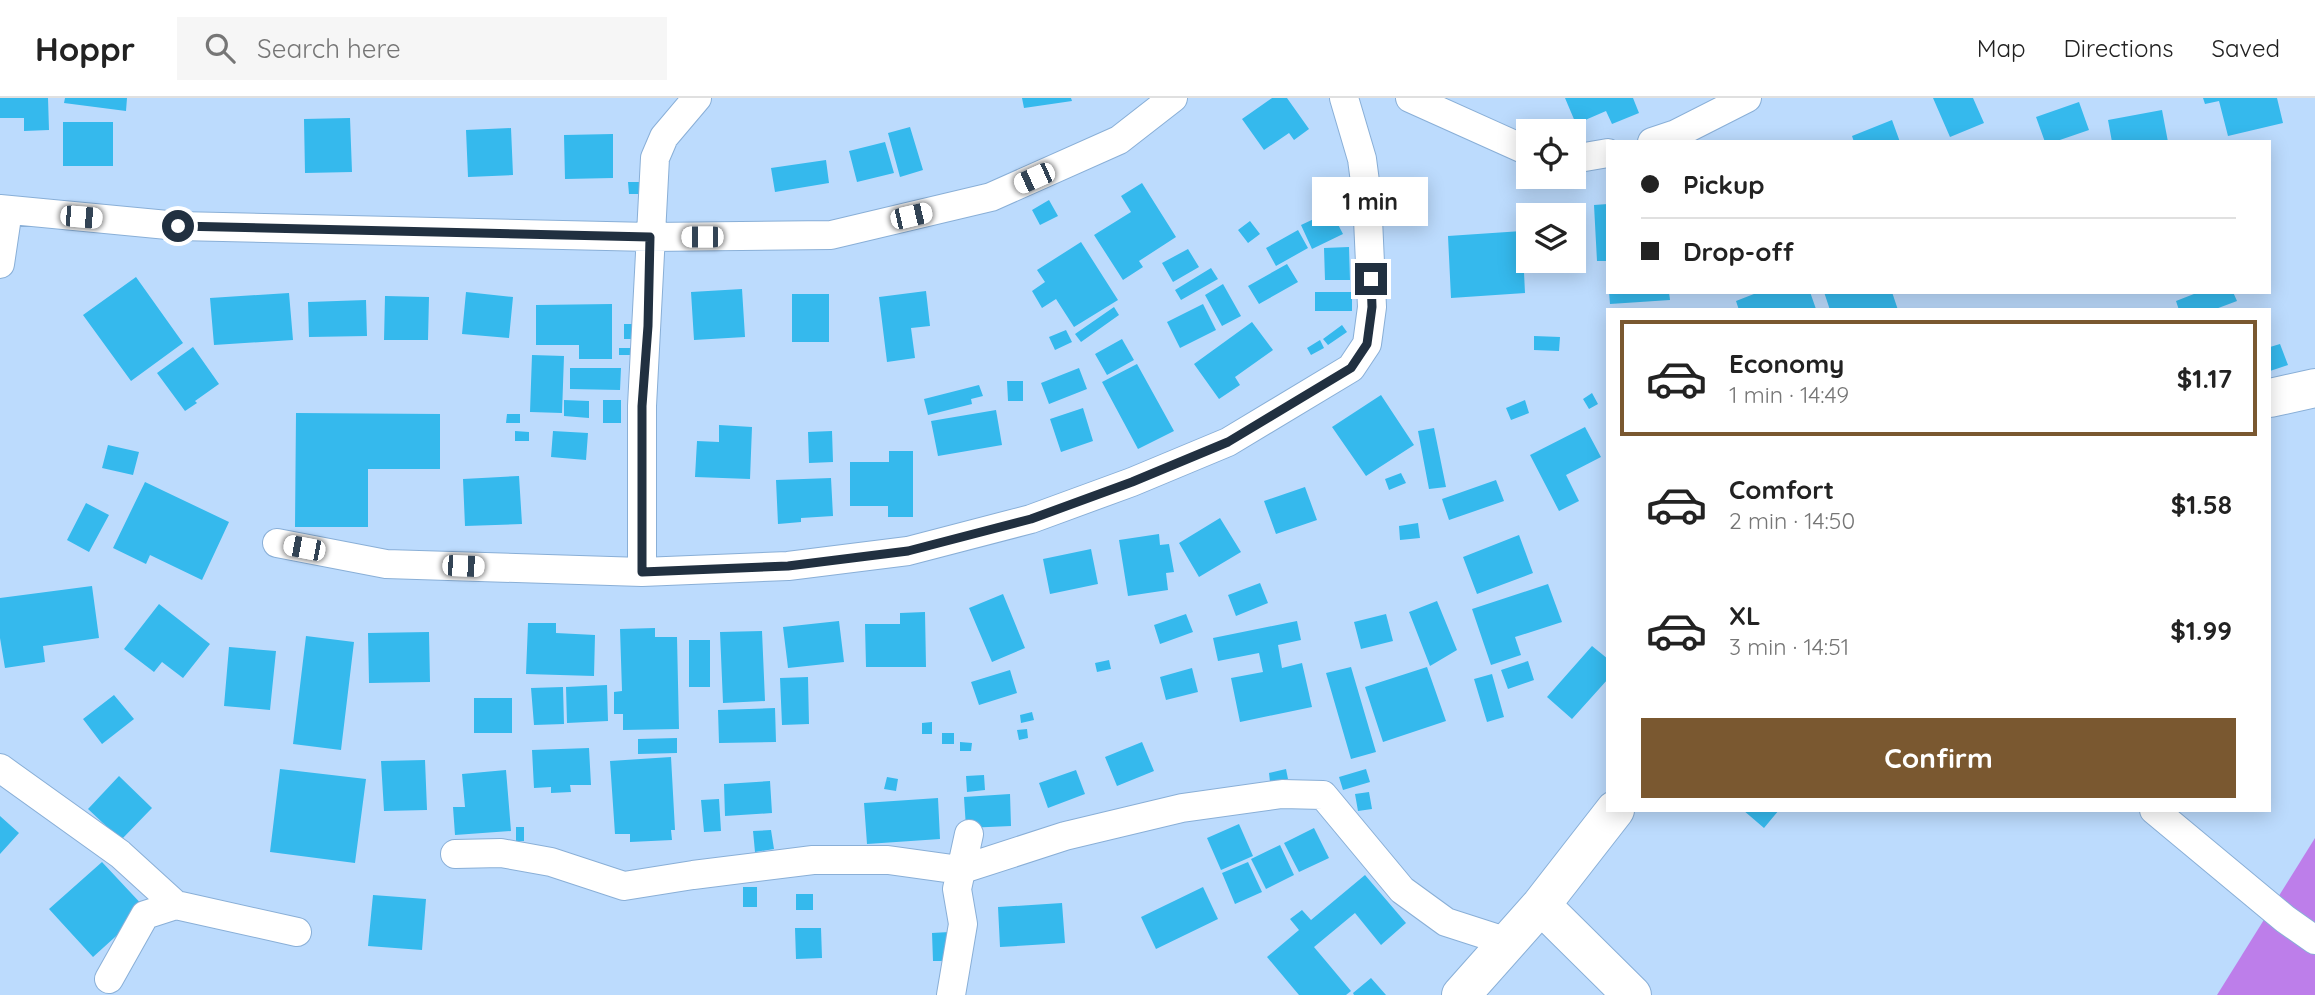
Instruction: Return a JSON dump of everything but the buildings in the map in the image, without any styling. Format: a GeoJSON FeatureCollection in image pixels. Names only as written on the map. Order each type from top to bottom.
{"type":"FeatureCollection","features":[{"type":"Feature","properties":{"kind":"main road"},"geometry":{"type":"LineString","coordinates":[[2271,398],[2315,388]]}},
{"type":"Feature","properties":{"kind":"main road"},"geometry":{"type":"LineString","coordinates":[[1461,995],[1541,905],[1613,812]]}},
{"type":"Feature","properties":{"kind":"main road"},"geometry":{"type":"LineString","coordinates":[[1541,905],[1632,995]]}},
{"type":"Feature","properties":{"kind":"street"},"geometry":{"type":"LineString","coordinates":[[642,572],[642,406],[655,158],[664,137],[697,98]]}},
{"type":"Feature","properties":{"kind":"street"},"geometry":{"type":"LineString","coordinates":[[0,264],[4,210],[178,226],[650,237],[831,235],[991,197],[1119,140],[1173,98]]}},
{"type":"Feature","properties":{"kind":"street"},"geometry":{"type":"LineString","coordinates":[[277,543],[386,564],[642,572],[788,566],[908,551],[1031,519],[1132,482],[1228,442],[1351,368],[1367,344],[1372,307],[1367,197],[1362,159],[1344,98]]}},
{"type":"Feature","properties":{"kind":"street"},"geometry":{"type":"LineString","coordinates":[[1410,98],[1516,145]]}},
{"type":"Feature","properties":{"kind":"street"},"geometry":{"type":"LineString","coordinates":[[1658,140],[1676,134],[1747,98]]}},
{"type":"Feature","properties":{"kind":"street"},"geometry":{"type":"LineString","coordinates":[[1586,157],[1606,153]]}},
{"type":"Feature","properties":{"kind":"street"},"geometry":{"type":"LineString","coordinates":[[0,768],[120,854],[176,905],[297,932]]}},
{"type":"Feature","properties":{"kind":"street"},"geometry":{"type":"LineString","coordinates":[[455,854],[502,853],[551,862],[624,886],[693,874],[813,860],[888,860],[960,870],[1065,836],[1182,808],[1282,794],[1323,795],[1402,890],[1446,922],[1508,942]]}},
{"type":"Feature","properties":{"kind":"street"},"geometry":{"type":"LineString","coordinates":[[2156,812],[2285,919],[2315,940]]}},
{"type":"Feature","properties":{"kind":"street"},"geometry":{"type":"LineString","coordinates":[[951,995],[962,924],[957,889],[968,834]]}},
{"type":"Feature","properties":{"kind":"street"},"geometry":{"type":"LineString","coordinates":[[109,979],[145,915],[176,905]]}},
{"type":"Feature","properties":{"kind":"shaded area"},"geometry":{"type":"Polygon","coordinates":[[[2315,838],[2315,995],[2217,995],[2315,838]]]}},
{"type":"Feature","properties":{"kind":"route"},"geometry":{"type":"LineString","coordinates":[[178,226],[650,237],[648,326],[642,406],[642,572],[788,566],[908,551],[1031,519],[1132,482],[1228,442],[1351,368],[1367,344],[1372,307],[1371,279]]}}]}
